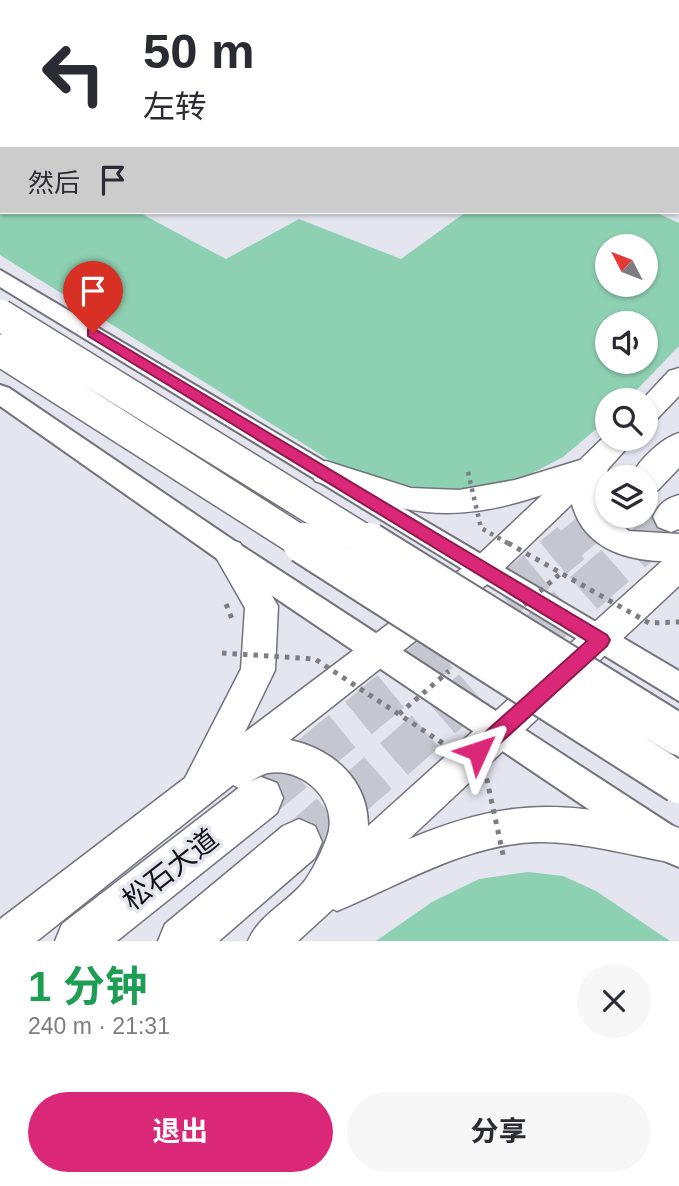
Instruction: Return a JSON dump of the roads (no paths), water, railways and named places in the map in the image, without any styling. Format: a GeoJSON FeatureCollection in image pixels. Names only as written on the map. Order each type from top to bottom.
{"type":"FeatureCollection","features":[{"type":"Feature","properties":{"kind":"highway"},"geometry":{"type":"LineString","coordinates":[[658,468],[679,446]]}},
{"type":"Feature","properties":{"kind":"highway","name":"松石大道"},"geometry":{"type":"LineString","coordinates":[[79,941],[261,798]]}},
{"type":"Feature","properties":{"kind":"highway"},"geometry":{"type":"LineString","coordinates":[[182,941],[299,842]]}},
{"type":"Feature","properties":{"kind":"main road"},"geometry":{"type":"LineString","coordinates":[[0,315],[679,735]]}},
{"type":"Feature","properties":{"kind":"main road"},"geometry":{"type":"LineString","coordinates":[[0,350],[679,783]]}},
{"type":"Feature","properties":{"kind":"main road"},"geometry":{"type":"LineString","coordinates":[[658,400],[679,378]]}},
{"type":"Feature","properties":{"kind":"main road"},"geometry":{"type":"LineString","coordinates":[[4,941],[484,569],[609,451]]}},
{"type":"Feature","properties":{"kind":"main road"},"geometry":{"type":"LineString","coordinates":[[326,473],[390,495],[441,503],[498,495],[594,466]]}},
{"type":"Feature","properties":{"kind":"main road"},"geometry":{"type":"LineString","coordinates":[[594,466],[585,497],[592,518],[610,536],[629,546],[657,550],[676,524]]}},
{"type":"Feature","properties":{"kind":"main road"},"geometry":{"type":"LineString","coordinates":[[197,792],[258,670],[262,606],[229,552]]}},
{"type":"Feature","properties":{"kind":"main road"},"geometry":{"type":"LineString","coordinates":[[268,941],[601,640],[679,565]]}},
{"type":"Feature","properties":{"kind":"main road"},"geometry":{"type":"LineString","coordinates":[[197,792],[265,756],[296,757],[325,771],[343,793],[349,821],[344,845],[314,901]]}},
{"type":"Feature","properties":{"kind":"main road"},"geometry":{"type":"LineString","coordinates":[[314,901],[471,834],[525,824],[577,827],[674,846]]}},
{"type":"Feature","properties":{"kind":"street"},"geometry":{"type":"LineString","coordinates":[[0,277],[679,687]]}},
{"type":"Feature","properties":{"kind":"street"},"geometry":{"type":"LineString","coordinates":[[0,394],[229,552],[674,846]]}},
{"type":"Feature","properties":{"kind":"tunnel"},"geometry":{"type":"LineString","coordinates":[[639,545],[671,517]]}},
{"type":"Feature","properties":{"kind":"tunnel"},"geometry":{"type":"LineString","coordinates":[[569,545],[595,524]]}},
{"type":"Feature","properties":{"kind":"tunnel"},"geometry":{"type":"LineString","coordinates":[[261,798],[571,543]]}},
{"type":"Feature","properties":{"kind":"tunnel"},"geometry":{"type":"LineString","coordinates":[[299,842],[641,543]]}}]}
